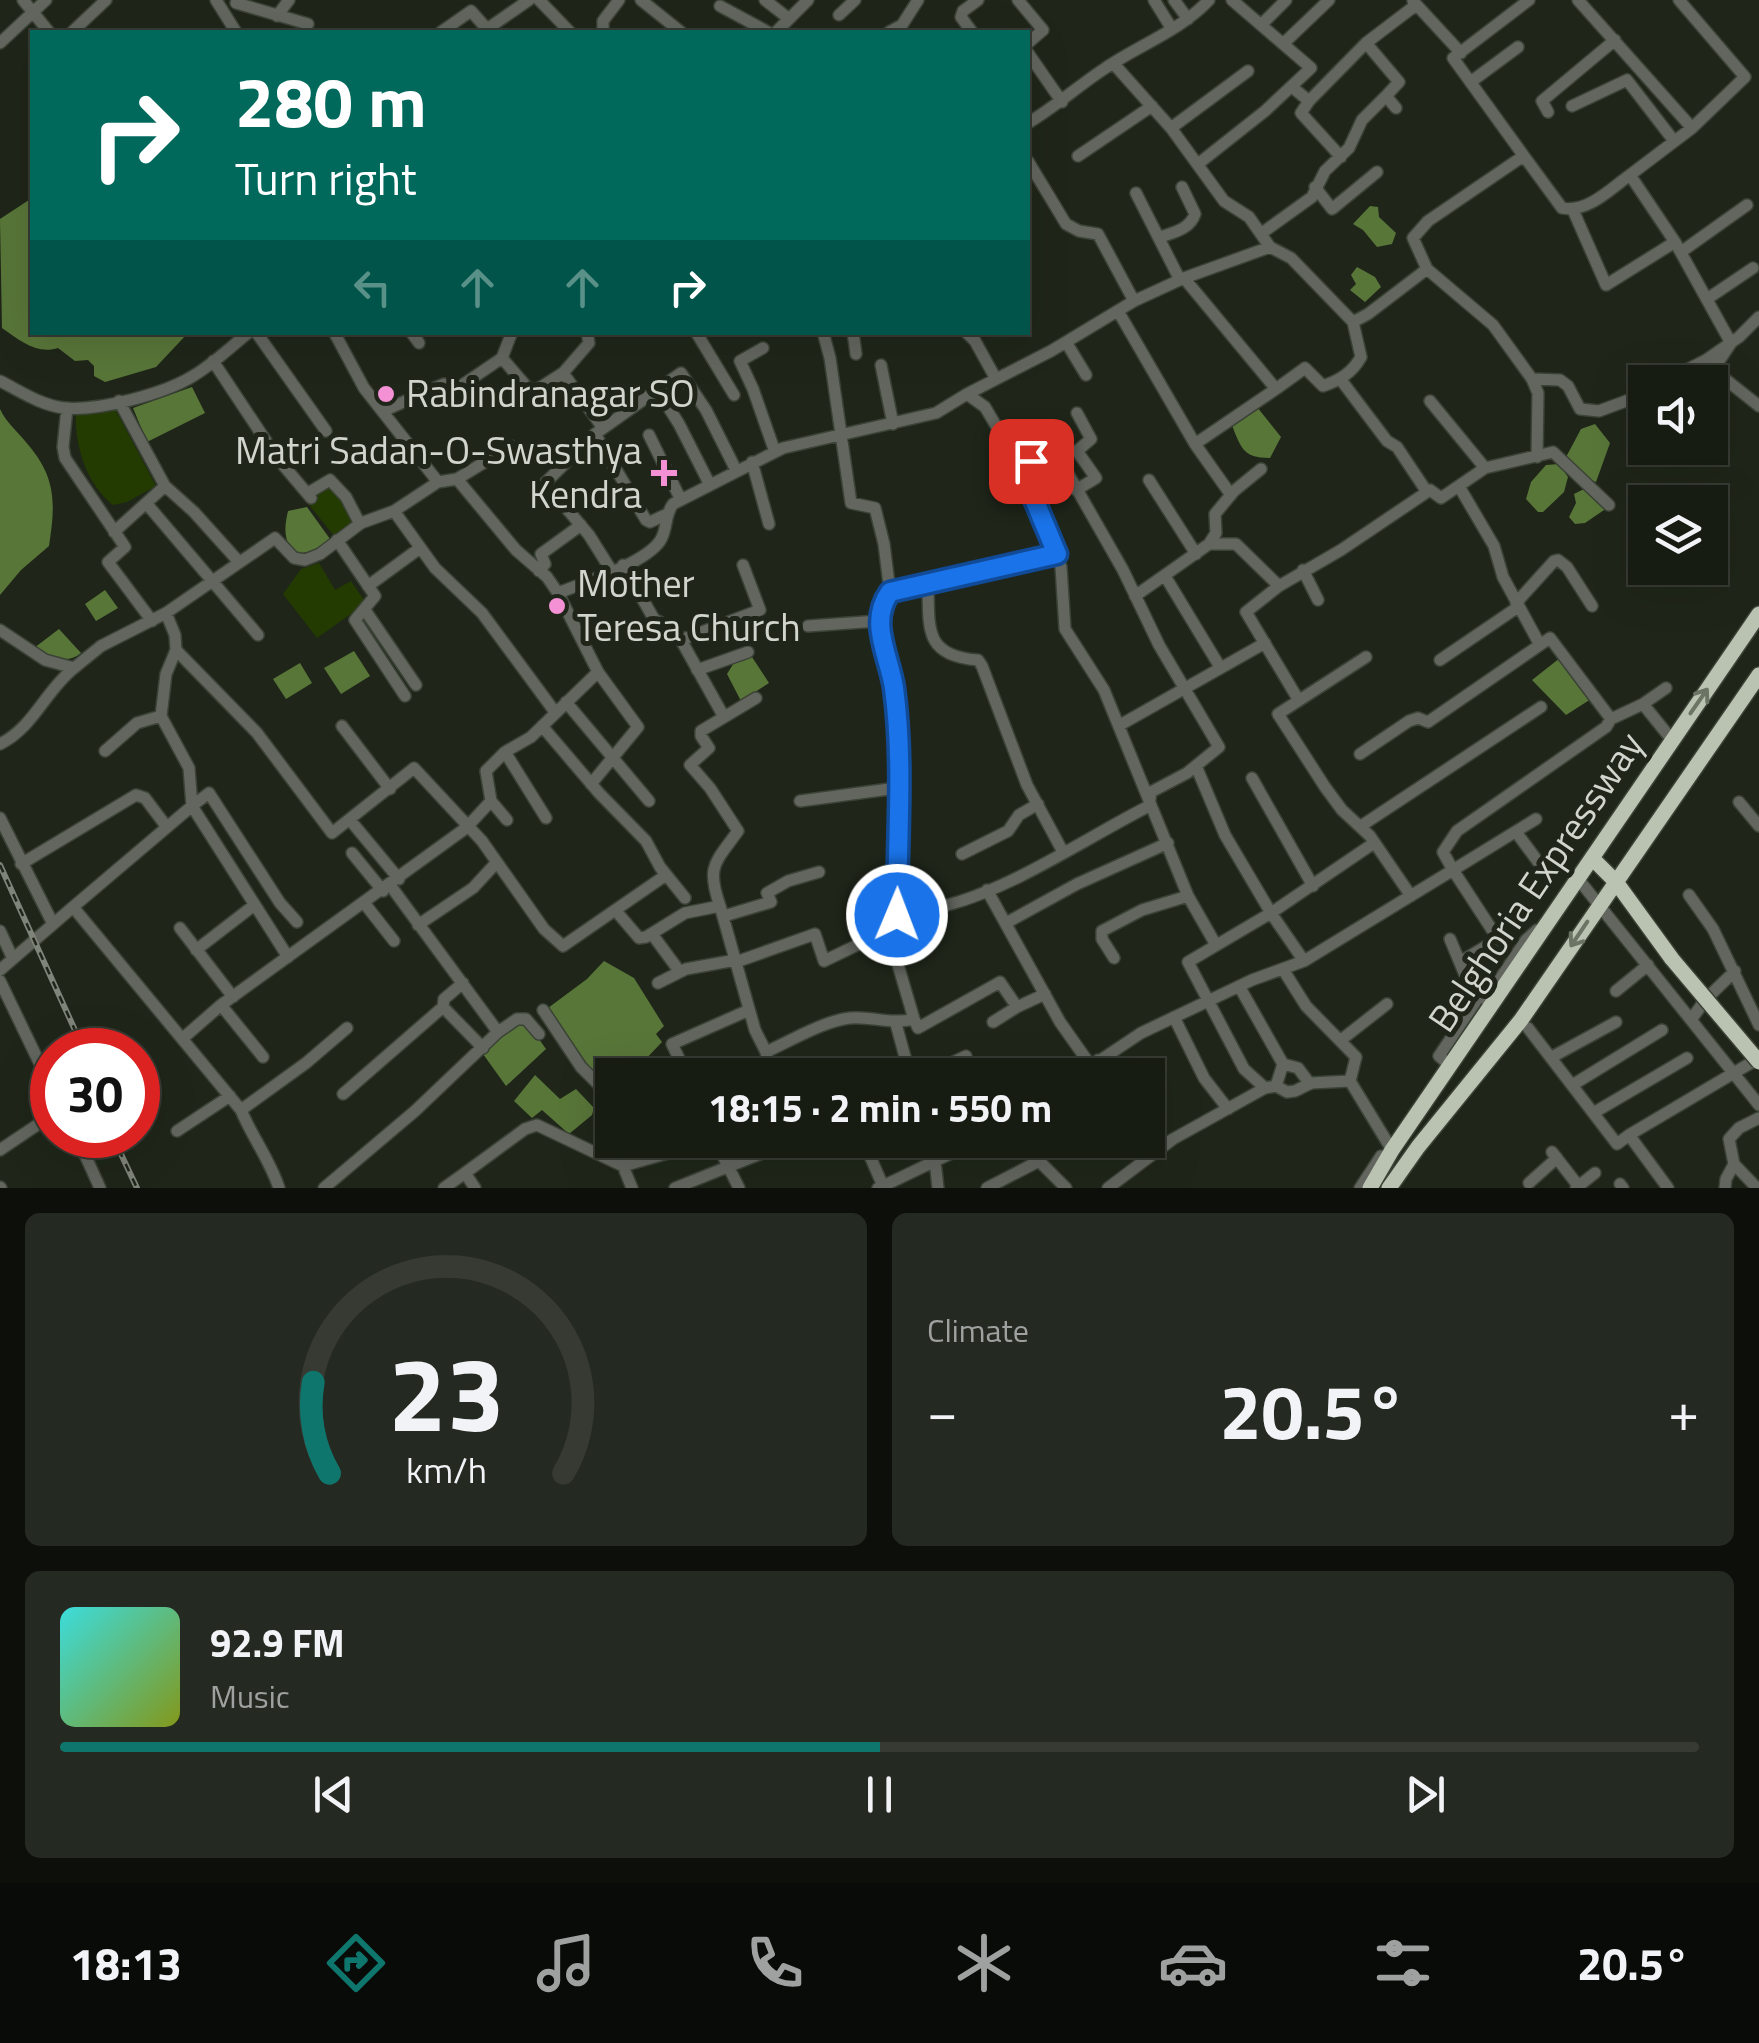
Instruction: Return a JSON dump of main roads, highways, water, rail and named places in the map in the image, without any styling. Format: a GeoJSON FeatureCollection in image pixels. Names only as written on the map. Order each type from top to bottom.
{"type":"FeatureCollection","features":[{"type":"Feature","properties":{"kind":"highway","name":"Belghoria Expressway"},"geometry":{"type":"LineString","coordinates":[[1370,1188],[1390,1147],[1558,910],[1759,614]]}},
{"type":"Feature","properties":{"kind":"highway","name":"Belghoria Expressway"},"geometry":{"type":"LineString","coordinates":[[1389,1188],[1418,1146],[1505,1040],[1759,675]]}},
{"type":"Feature","properties":{"kind":"highway"},"geometry":{"type":"LineString","coordinates":[[1593,859],[1616,882],[1672,959],[1759,1060]]}},
{"type":"Feature","properties":{"kind":"highway"},"geometry":{"type":"LineString","coordinates":[[1478,1024],[1498,1041],[1505,1040]]}},
{"type":"Feature","properties":{"kind":"railway"},"geometry":{"type":"LineString","coordinates":[[0,865],[74,1028]]}},
{"type":"Feature","properties":{"kind":"railway"},"geometry":{"type":"LineString","coordinates":[[123,1158],[137,1188]]}},
{"type":"Feature","properties":{"kind":"place","name":"Rabindranagar SO"},"geometry":{"type":"Point","coordinates":[386,394]}},
{"type":"Feature","properties":{"kind":"place","name":"Matri Sadan-O-Swasthya Kendra"},"geometry":{"type":"Point","coordinates":[664,473]}},
{"type":"Feature","properties":{"kind":"place","name":"Mother Teresa Church"},"geometry":{"type":"Point","coordinates":[557,606]}}]}
